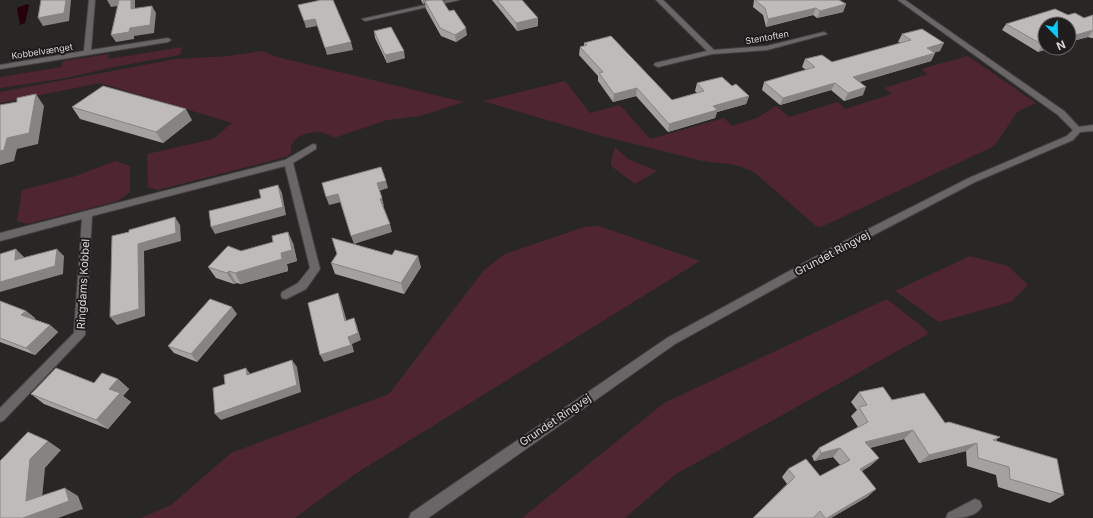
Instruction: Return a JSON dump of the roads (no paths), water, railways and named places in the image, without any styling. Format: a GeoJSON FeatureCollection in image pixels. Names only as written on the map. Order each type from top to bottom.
{"type":"FeatureCollection","features":[{"type":"Feature","properties":{"kind":"street","name":"Kobbelvænget"},"geometry":{"type":"LineString","coordinates":[[87,53],[92,0]]}},
{"type":"Feature","properties":{"kind":"street"},"geometry":{"type":"LineString","coordinates":[[364,19],[456,0]]}},
{"type":"Feature","properties":{"kind":"street"},"geometry":{"type":"LineString","coordinates":[[659,0],[712,52]]}},
{"type":"Feature","properties":{"kind":"street"},"geometry":{"type":"LineString","coordinates":[[901,0],[1061,113],[1072,122],[1077,130],[1093,128]]}},
{"type":"Feature","properties":{"kind":"street","name":"Stentoften"},"geometry":{"type":"LineString","coordinates":[[658,66],[712,52],[767,48],[824,34]]}},
{"type":"Feature","properties":{"kind":"street","name":"Kobbelvænget"},"geometry":{"type":"LineString","coordinates":[[0,67],[168,40]]}},
{"type":"Feature","properties":{"kind":"street","name":"Grundet Ringvej"},"geometry":{"type":"LineString","coordinates":[[416,518],[670,341],[838,249],[972,180],[1070,138],[1077,130]]}},
{"type":"Feature","properties":{"kind":"street"},"geometry":{"type":"LineString","coordinates":[[0,237],[87,216],[288,162],[313,147]]}},
{"type":"Feature","properties":{"kind":"street"},"geometry":{"type":"LineString","coordinates":[[286,295],[302,286],[315,269],[288,162]]}},
{"type":"Feature","properties":{"kind":"street","name":"Ringdams Kobbel"},"geometry":{"type":"LineString","coordinates":[[0,416],[80,335],[87,216]]}},
{"type":"Feature","properties":{"kind":"street"},"geometry":{"type":"LineString","coordinates":[[953,518],[975,506]]}}]}
